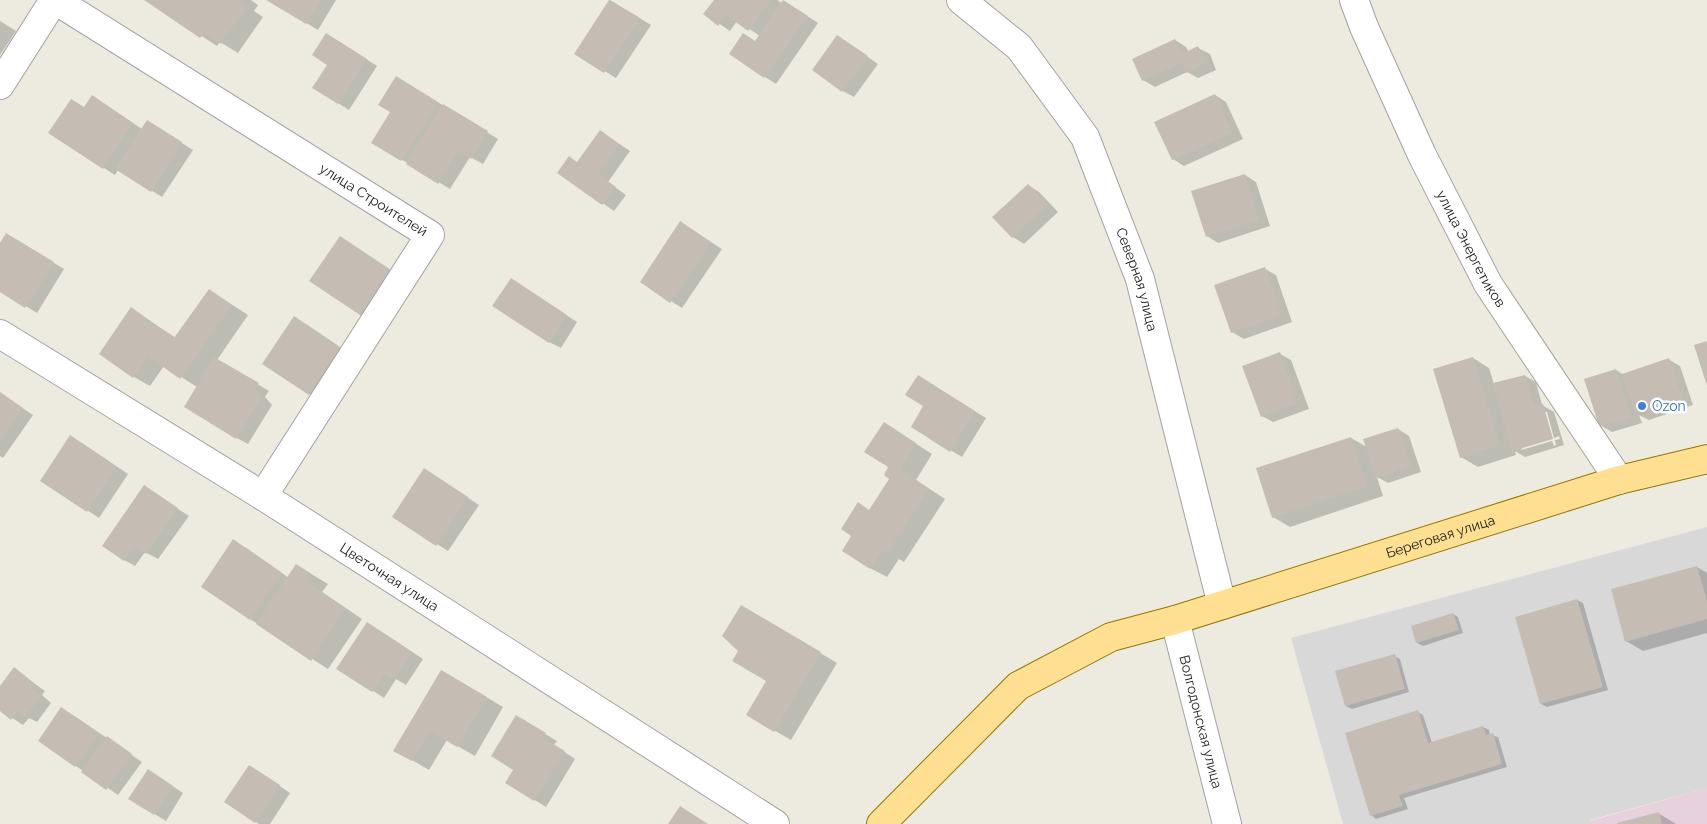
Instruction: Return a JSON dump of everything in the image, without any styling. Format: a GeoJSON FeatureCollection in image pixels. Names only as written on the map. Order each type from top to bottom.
{"type":"FeatureCollection","features":[{"type":"Feature","properties":{"kind":"main road","name":"Береговая улица"},"geometry":{"type":"LineString","coordinates":[[881,824],[1018,686],[1111,637],[1176,620],[1619,480],[1707,459]]}},
{"type":"Feature","properties":{"kind":"street"},"geometry":{"type":"LineString","coordinates":[[0,85],[54,0]]}},
{"type":"Feature","properties":{"kind":"street","name":"улица Строителей"},"geometry":{"type":"LineString","coordinates":[[54,0],[430,235],[263,496]]}},
{"type":"Feature","properties":{"kind":"street","name":"Северная улица"},"geometry":{"type":"LineString","coordinates":[[961,0],[1018,47],[1085,137],[1140,279],[1222,605]]}},
{"type":"Feature","properties":{"kind":"street","name":"улица Энергетиков"},"geometry":{"type":"LineString","coordinates":[[1354,0],[1364,27],[1422,155],[1488,284],[1619,480]]}},
{"type":"Feature","properties":{"kind":"street","name":"Цветочная улица"},"geometry":{"type":"LineString","coordinates":[[0,334],[263,496],[774,824]]}},
{"type":"Feature","properties":{"kind":"street","name":"Волгодонская улица"},"geometry":{"type":"LineString","coordinates":[[1176,620],[1227,824]]}},
{"type":"Feature","properties":{"kind":"shaded area"},"geometry":{"type":"Polygon","coordinates":[[[1707,527],[1707,788],[1590,820],[1591,824],[1343,824],[1291,638],[1707,527]]]}},
{"type":"Feature","properties":{"kind":"shaded area"},"geometry":{"type":"Polygon","coordinates":[[[1707,788],[1707,824],[1591,824],[1590,821],[1707,788]]]}},
{"type":"Feature","properties":{"kind":"building"},"geometry":{"type":"Polygon","coordinates":[[[144,0],[238,0],[247,6],[221,44],[204,33],[200,38],[144,0]]]}},
{"type":"Feature","properties":{"kind":"building"},"geometry":{"type":"Polygon","coordinates":[[[266,0],[321,0],[306,24],[266,0]]]}},
{"type":"Feature","properties":{"kind":"building"},"geometry":{"type":"Polygon","coordinates":[[[609,0],[640,18],[604,73],[574,54],[609,0]]]}},
{"type":"Feature","properties":{"kind":"building"},"geometry":{"type":"Polygon","coordinates":[[[714,0],[771,0],[748,31],[726,15],[718,26],[703,14],[714,0]]]}},
{"type":"Feature","properties":{"kind":"building"},"geometry":{"type":"Polygon","coordinates":[[[783,0],[808,16],[764,78],[729,54],[743,33],[755,41],[783,0]]]}},
{"type":"Feature","properties":{"kind":"building"},"geometry":{"type":"Polygon","coordinates":[[[326,33],[367,59],[338,104],[312,88],[327,65],[312,55],[326,33]]]}},
{"type":"Feature","properties":{"kind":"building"},"geometry":{"type":"Polygon","coordinates":[[[837,35],[868,56],[842,92],[812,70],[837,35]]]}},
{"type":"Feature","properties":{"kind":"building"},"geometry":{"type":"Polygon","coordinates":[[[1175,39],[1182,54],[1198,46],[1206,63],[1186,73],[1182,63],[1142,81],[1132,59],[1175,39]]]}},
{"type":"Feature","properties":{"kind":"building"},"geometry":{"type":"Polygon","coordinates":[[[396,76],[438,102],[401,161],[371,143],[390,112],[378,105],[396,76]]]}},
{"type":"Feature","properties":{"kind":"building"},"geometry":{"type":"Polygon","coordinates":[[[1215,94],[1232,133],[1172,160],[1154,122],[1215,94]]]}},
{"type":"Feature","properties":{"kind":"building"},"geometry":{"type":"Polygon","coordinates":[[[92,95],[133,123],[103,169],[48,133],[71,99],[84,107],[92,95]]]}},
{"type":"Feature","properties":{"kind":"building"},"geometry":{"type":"Polygon","coordinates":[[[443,104],[488,131],[471,159],[458,151],[438,184],[406,164],[443,104]]]}},
{"type":"Feature","properties":{"kind":"building"},"geometry":{"type":"Polygon","coordinates":[[[147,120],[182,142],[151,192],[115,169],[147,120]]]}},
{"type":"Feature","properties":{"kind":"building"},"geometry":{"type":"Polygon","coordinates":[[[600,130],[619,144],[598,174],[616,187],[602,205],[557,173],[569,156],[577,162],[600,130]]]}},
{"type":"Feature","properties":{"kind":"building"},"geometry":{"type":"Polygon","coordinates":[[[1245,174],[1259,220],[1206,237],[1191,191],[1245,174]]]}},
{"type":"Feature","properties":{"kind":"building"},"geometry":{"type":"Polygon","coordinates":[[[1028,184],[1048,205],[1012,238],[992,217],[1028,184]]]}},
{"type":"Feature","properties":{"kind":"building"},"geometry":{"type":"Polygon","coordinates":[[[680,221],[711,242],[670,303],[640,282],[680,221]]]}},
{"type":"Feature","properties":{"kind":"building"},"geometry":{"type":"Polygon","coordinates":[[[6,233],[54,262],[25,308],[0,292],[0,243],[6,233]]]}},
{"type":"Feature","properties":{"kind":"building"},"geometry":{"type":"Polygon","coordinates":[[[340,236],[394,272],[363,317],[309,281],[340,236]]]}},
{"type":"Feature","properties":{"kind":"building"},"geometry":{"type":"Polygon","coordinates":[[[1265,267],[1282,315],[1231,333],[1214,285],[1265,267]]]}},
{"type":"Feature","properties":{"kind":"building"},"geometry":{"type":"Polygon","coordinates":[[[511,278],[567,315],[549,343],[492,306],[511,278]]]}},
{"type":"Feature","properties":{"kind":"building"},"geometry":{"type":"Polygon","coordinates":[[[209,289],[232,305],[180,379],[148,356],[133,378],[99,354],[131,307],[174,338],[209,289]]]}},
{"type":"Feature","properties":{"kind":"building"},"geometry":{"type":"Polygon","coordinates":[[[294,316],[340,347],[309,395],[262,364],[294,316]]]}},
{"type":"Feature","properties":{"kind":"building"},"geometry":{"type":"Polygon","coordinates":[[[1707,341],[1707,386],[1694,345],[1707,341]]]}},
{"type":"Feature","properties":{"kind":"building"},"geometry":{"type":"Polygon","coordinates":[[[1280,352],[1298,403],[1261,417],[1242,366],[1280,352]]]}},
{"type":"Feature","properties":{"kind":"building"},"geometry":{"type":"Polygon","coordinates":[[[214,357],[259,383],[255,390],[261,398],[236,439],[184,407],[214,357]]]}},
{"type":"Feature","properties":{"kind":"building"},"geometry":{"type":"Polygon","coordinates":[[[1473,357],[1500,445],[1460,458],[1433,369],[1473,357]]]}},
{"type":"Feature","properties":{"kind":"building"},"geometry":{"type":"Polygon","coordinates":[[[1669,358],[1683,399],[1636,415],[1622,374],[1669,358]]]}},
{"type":"Feature","properties":{"kind":"building"},"geometry":{"type":"Polygon","coordinates":[[[1616,369],[1631,417],[1599,426],[1584,379],[1616,369]]]}},
{"type":"Feature","properties":{"kind":"building"},"geometry":{"type":"Polygon","coordinates":[[[918,375],[975,411],[950,452],[911,427],[923,406],[905,395],[918,375]]]}},
{"type":"Feature","properties":{"kind":"building"},"geometry":{"type":"Polygon","coordinates":[[[1525,375],[1534,406],[1543,404],[1553,439],[1512,451],[1493,383],[1525,375]]]}},
{"type":"Feature","properties":{"kind":"building"},"geometry":{"type":"Polygon","coordinates":[[[0,392],[23,408],[0,440],[0,392]]]}},
{"type":"Feature","properties":{"kind":"building"},"geometry":{"type":"Polygon","coordinates":[[[884,422],[916,443],[900,469],[929,489],[887,554],[882,550],[870,569],[842,551],[851,536],[841,529],[858,502],[869,510],[889,479],[884,475],[888,467],[864,452],[884,422]]]}},
{"type":"Feature","properties":{"kind":"building"},"geometry":{"type":"Polygon","coordinates":[[[1398,428],[1411,466],[1376,478],[1363,439],[1398,428]]]}},
{"type":"Feature","properties":{"kind":"building"},"geometry":{"type":"Polygon","coordinates":[[[70,435],[117,467],[87,512],[40,481],[70,435]]]}},
{"type":"Feature","properties":{"kind":"building"},"geometry":{"type":"Polygon","coordinates":[[[1351,437],[1367,486],[1272,518],[1256,468],[1351,437]]]}},
{"type":"Feature","properties":{"kind":"building"},"geometry":{"type":"Polygon","coordinates":[[[424,468],[468,497],[436,546],[392,517],[424,468]]]}},
{"type":"Feature","properties":{"kind":"building"},"geometry":{"type":"Polygon","coordinates":[[[144,485],[178,508],[146,554],[134,545],[124,561],[102,546],[144,485]]]}},
{"type":"Feature","properties":{"kind":"building"},"geometry":{"type":"Polygon","coordinates":[[[233,539],[282,573],[250,620],[201,587],[233,539]]]}},
{"type":"Feature","properties":{"kind":"building"},"geometry":{"type":"Polygon","coordinates":[[[296,564],[312,574],[306,582],[346,608],[311,661],[256,624],[296,564]]]}},
{"type":"Feature","properties":{"kind":"building"},"geometry":{"type":"Polygon","coordinates":[[[1697,566],[1707,601],[1707,619],[1625,642],[1611,589],[1697,566]]]}},
{"type":"Feature","properties":{"kind":"building"},"geometry":{"type":"Polygon","coordinates":[[[1577,599],[1603,687],[1540,704],[1515,617],[1577,599]]]}},
{"type":"Feature","properties":{"kind":"building"},"geometry":{"type":"Polygon","coordinates":[[[741,605],[821,652],[774,732],[746,715],[766,681],[732,661],[738,651],[722,636],[741,605]]]}},
{"type":"Feature","properties":{"kind":"building"},"geometry":{"type":"Polygon","coordinates":[[[1453,613],[1459,630],[1416,643],[1411,626],[1453,613]]]}},
{"type":"Feature","properties":{"kind":"building"},"geometry":{"type":"Polygon","coordinates":[[[367,622],[412,652],[394,679],[384,674],[372,692],[336,669],[367,622]]]}},
{"type":"Feature","properties":{"kind":"building"},"geometry":{"type":"Polygon","coordinates":[[[1395,654],[1405,689],[1345,706],[1335,671],[1395,654]]]}},
{"type":"Feature","properties":{"kind":"building"},"geometry":{"type":"Polygon","coordinates":[[[14,667],[34,683],[31,688],[41,696],[25,717],[18,711],[11,720],[0,711],[0,686],[14,667]]]}},
{"type":"Feature","properties":{"kind":"building"},"geometry":{"type":"Polygon","coordinates":[[[441,670],[487,697],[457,747],[430,731],[412,761],[393,751],[441,670]]]}},
{"type":"Feature","properties":{"kind":"building"},"geometry":{"type":"Polygon","coordinates":[[[61,707],[99,733],[75,767],[38,741],[61,707]]]}},
{"type":"Feature","properties":{"kind":"building"},"geometry":{"type":"Polygon","coordinates":[[[1418,710],[1428,743],[1483,726],[1486,735],[1493,733],[1502,764],[1399,795],[1403,806],[1370,816],[1345,733],[1418,710]]]}},
{"type":"Feature","properties":{"kind":"building"},"geometry":{"type":"Polygon","coordinates":[[[516,715],[546,733],[543,738],[565,751],[534,801],[505,783],[513,770],[491,756],[516,715]]]}},
{"type":"Feature","properties":{"kind":"building"},"geometry":{"type":"Polygon","coordinates":[[[107,736],[132,754],[106,790],[81,772],[107,736]]]}},
{"type":"Feature","properties":{"kind":"building"},"geometry":{"type":"Polygon","coordinates":[[[249,765],[280,785],[255,823],[224,802],[249,765]]]}},
{"type":"Feature","properties":{"kind":"building"},"geometry":{"type":"Polygon","coordinates":[[[148,769],[173,786],[154,815],[128,799],[148,769]]]}},
{"type":"Feature","properties":{"kind":"building"},"geometry":{"type":"Polygon","coordinates":[[[680,806],[708,824],[668,824],[680,806]]]}},
{"type":"Feature","properties":{"kind":"building"},"geometry":{"type":"Polygon","coordinates":[[[1659,812],[1662,824],[1617,824],[1617,823],[1659,812]]]}},
{"type":"Feature","properties":{"kind":"place","name":"Ozon"},"geometry":{"type":"Point","coordinates":[1642,406]}}]}
